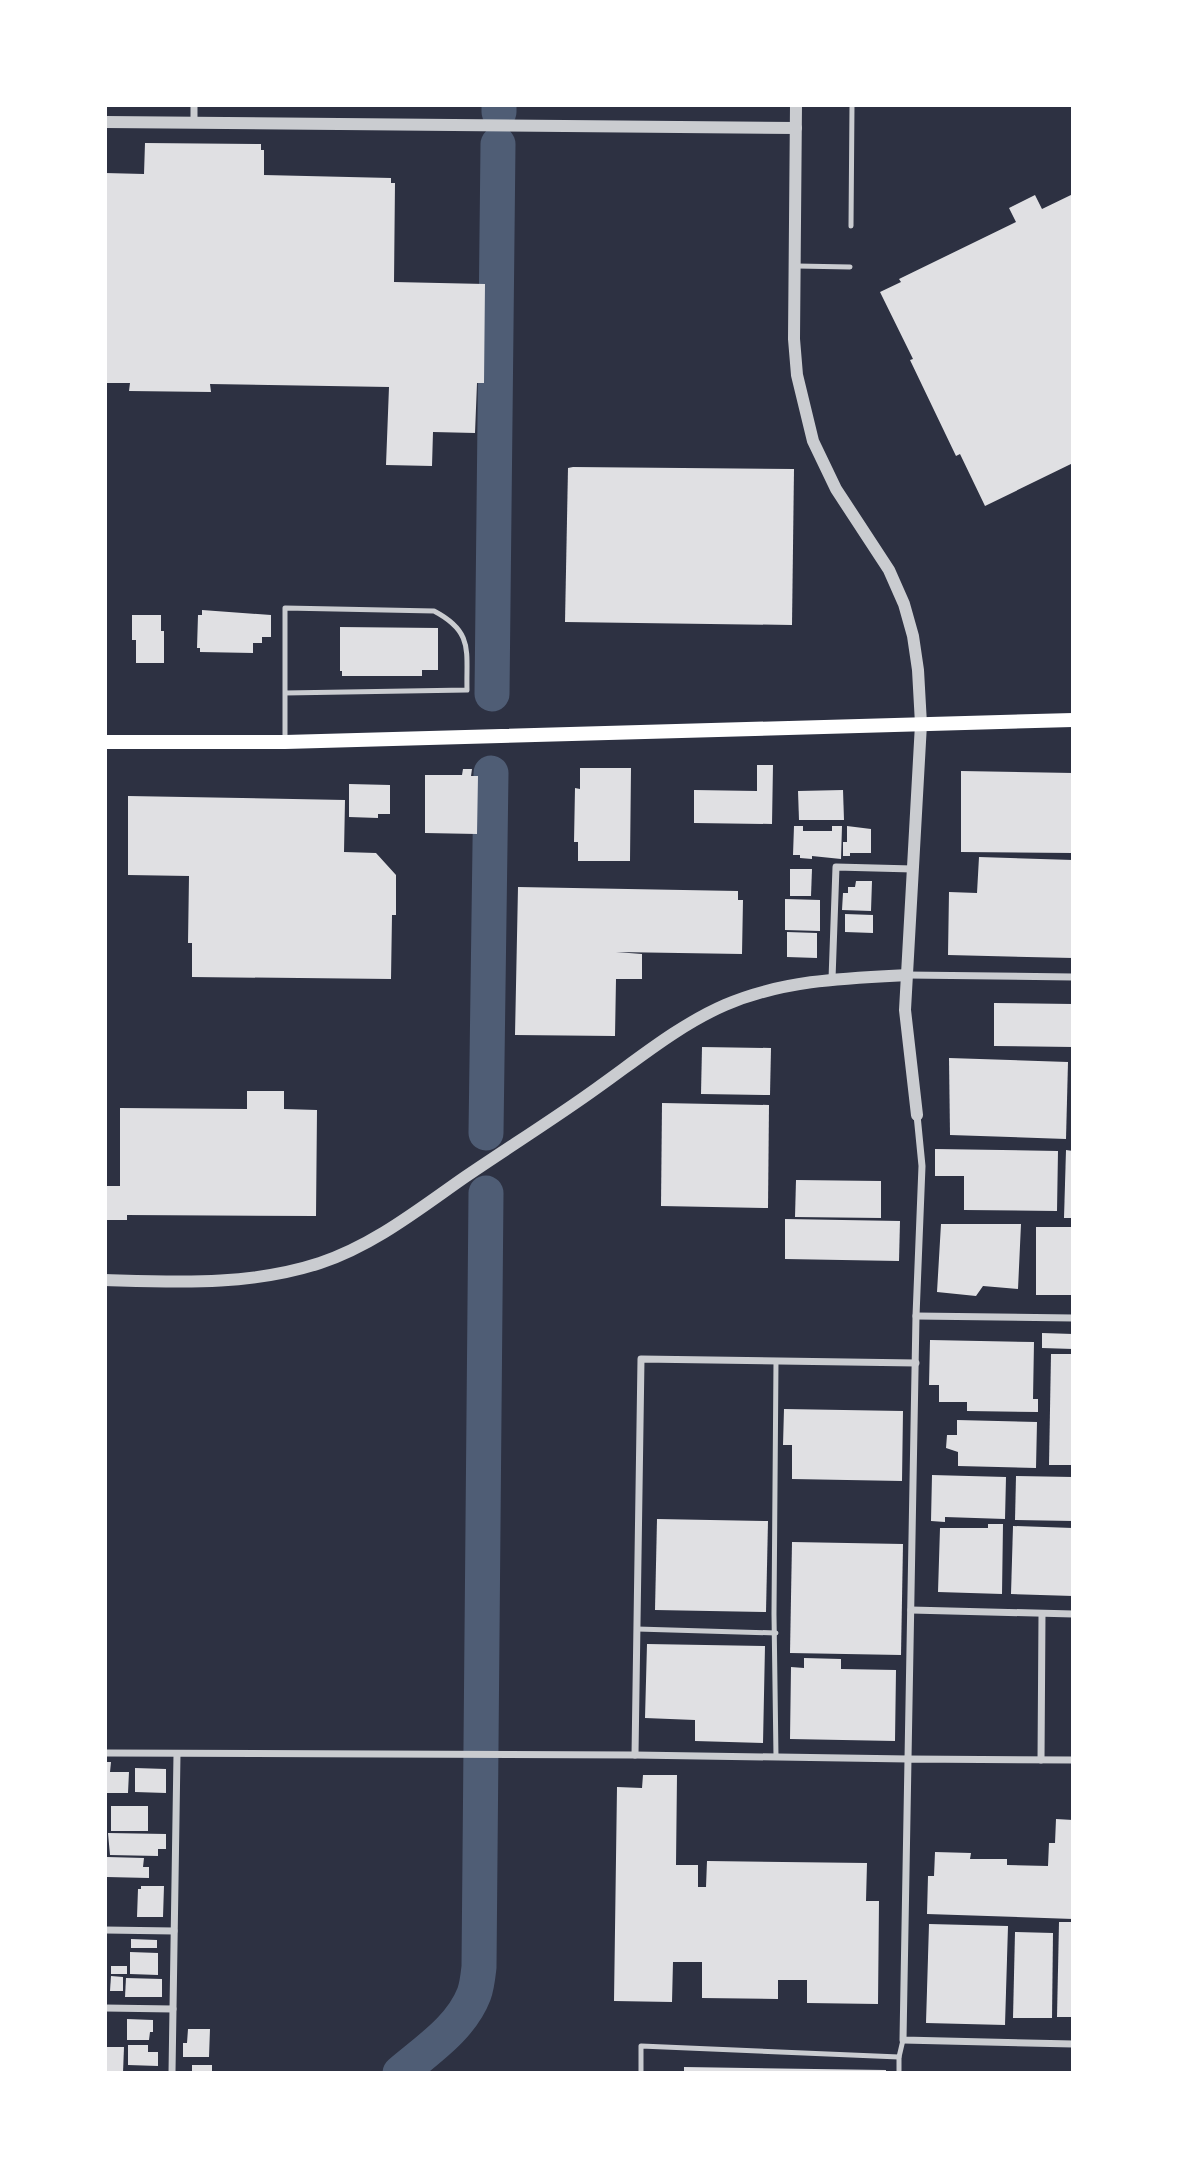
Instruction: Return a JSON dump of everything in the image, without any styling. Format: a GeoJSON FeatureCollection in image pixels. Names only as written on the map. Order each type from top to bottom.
{"type":"FeatureCollection","features":[{"type":"Feature","properties":{"kind":"main road"},"geometry":{"type":"LineString","coordinates":[[105,742],[285,742],[1073,720]]}},
{"type":"Feature","properties":{"kind":"street"},"geometry":{"type":"LineString","coordinates":[[194,105],[194,124]]}},
{"type":"Feature","properties":{"kind":"street"},"geometry":{"type":"LineString","coordinates":[[796,105],[794,339],[804,411],[813,441],[827,471],[889,570],[904,604],[913,636],[918,670],[920,724],[905,1010],[922,1166],[916,1316],[903,2040],[1073,2044]]}},
{"type":"Feature","properties":{"kind":"street"},"geometry":{"type":"LineString","coordinates":[[105,122],[796,128]]}},
{"type":"Feature","properties":{"kind":"street"},"geometry":{"type":"LineString","coordinates":[[832,979],[836,867],[913,869]]}},
{"type":"Feature","properties":{"kind":"street"},"geometry":{"type":"LineString","coordinates":[[105,1280],[225,1281],[280,1274],[321,1263],[359,1247],[411,1216],[672,1034],[725,1005],[781,987],[832,979],[907,975],[1073,977]]}},
{"type":"Feature","properties":{"kind":"street"},"geometry":{"type":"LineString","coordinates":[[916,1316],[1073,1318]]}},
{"type":"Feature","properties":{"kind":"street"},"geometry":{"type":"LineString","coordinates":[[635,1755],[641,1359],[916,1363]]}},
{"type":"Feature","properties":{"kind":"street"},"geometry":{"type":"LineString","coordinates":[[911,1610],[1073,1614]]}},
{"type":"Feature","properties":{"kind":"street"},"geometry":{"type":"LineString","coordinates":[[1041,1760],[1042,1614]]}},
{"type":"Feature","properties":{"kind":"street"},"geometry":{"type":"LineString","coordinates":[[105,1753],[1073,1760]]}},
{"type":"Feature","properties":{"kind":"street"},"geometry":{"type":"LineString","coordinates":[[172,2073],[177,1754]]}},
{"type":"Feature","properties":{"kind":"street"},"geometry":{"type":"LineString","coordinates":[[105,1930],[174,1931]]}},
{"type":"Feature","properties":{"kind":"street"},"geometry":{"type":"LineString","coordinates":[[105,2008],[173,2008]]}},
{"type":"Feature","properties":{"kind":"lane"},"geometry":{"type":"LineString","coordinates":[[852,105],[852,226]]}},
{"type":"Feature","properties":{"kind":"lane"},"geometry":{"type":"LineString","coordinates":[[794,266],[850,267]]}},
{"type":"Feature","properties":{"kind":"lane"},"geometry":{"type":"LineString","coordinates":[[285,693],[467,691],[466,640],[448,618],[434,611],[285,608],[285,693],[285,742]]}},
{"type":"Feature","properties":{"kind":"lane"},"geometry":{"type":"LineString","coordinates":[[776,1360],[776,1757]]}},
{"type":"Feature","properties":{"kind":"lane"},"geometry":{"type":"LineString","coordinates":[[637,1629],[776,1633]]}},
{"type":"Feature","properties":{"kind":"lane"},"geometry":{"type":"LineString","coordinates":[[898,2073],[903,2040]]}},
{"type":"Feature","properties":{"kind":"lane"},"geometry":{"type":"LineString","coordinates":[[641,2073],[641,2046],[899,2057]]}},
{"type":"Feature","properties":{"kind":"building"},"geometry":{"type":"Polygon","coordinates":[[[145,143],[261,144],[261,150],[264,150],[264,175],[391,178],[391,183],[395,183],[394,282],[485,284],[484,383],[477,383],[475,433],[433,432],[432,466],[386,465],[389,387],[210,384],[211,392],[129,391],[130,383],[105,383],[105,173],[144,174],[145,143]]]}},
{"type":"Feature","properties":{"kind":"building"},"geometry":{"type":"Polygon","coordinates":[[[1073,194],[1073,463],[985,506],[960,454],[956,456],[880,292],[901,282],[899,279],[1016,222],[1009,208],[1035,195],[1042,209],[1073,194]]]}},
{"type":"Feature","properties":{"kind":"building"},"geometry":{"type":"Polygon","coordinates":[[[568,468],[794,469],[792,625],[565,622],[568,468]]]}},
{"type":"Feature","properties":{"kind":"building"},"geometry":{"type":"Polygon","coordinates":[[[202,610],[271,615],[271,637],[262,637],[262,643],[253,643],[253,653],[200,652],[200,648],[197,648],[198,615],[202,615],[202,610]]]}},
{"type":"Feature","properties":{"kind":"building"},"geometry":{"type":"Polygon","coordinates":[[[132,615],[161,615],[164,663],[136,663],[132,615]]]}},
{"type":"Feature","properties":{"kind":"building"},"geometry":{"type":"Polygon","coordinates":[[[340,627],[438,628],[438,670],[422,670],[422,676],[342,676],[340,627]]]}},
{"type":"Feature","properties":{"kind":"building"},"geometry":{"type":"Polygon","coordinates":[[[757,765],[773,765],[772,824],[694,823],[694,790],[757,791],[757,765]]]}},
{"type":"Feature","properties":{"kind":"building"},"geometry":{"type":"Polygon","coordinates":[[[580,768],[631,768],[630,861],[578,861],[578,842],[574,842],[575,788],[580,789],[580,768]]]}},
{"type":"Feature","properties":{"kind":"building"},"geometry":{"type":"Polygon","coordinates":[[[463,769],[472,769],[471,776],[478,776],[477,834],[425,833],[425,775],[462,775],[463,769]]]}},
{"type":"Feature","properties":{"kind":"building"},"geometry":{"type":"Polygon","coordinates":[[[961,771],[1073,773],[1073,853],[961,852],[961,771]]]}},
{"type":"Feature","properties":{"kind":"building"},"geometry":{"type":"Polygon","coordinates":[[[349,784],[390,785],[390,814],[378,814],[378,818],[349,817],[349,784]]]}},
{"type":"Feature","properties":{"kind":"building"},"geometry":{"type":"Polygon","coordinates":[[[843,790],[844,820],[799,820],[798,791],[843,790]]]}},
{"type":"Feature","properties":{"kind":"building"},"geometry":{"type":"Polygon","coordinates":[[[128,796],[345,800],[344,852],[376,853],[396,875],[391,979],[192,977],[192,943],[188,943],[189,876],[128,875],[128,796]]]}},
{"type":"Feature","properties":{"kind":"building"},"geometry":{"type":"Polygon","coordinates":[[[794,826],[803,826],[803,831],[832,831],[832,826],[842,826],[841,859],[812,856],[812,859],[800,858],[800,855],[793,855],[794,826]]]}},
{"type":"Feature","properties":{"kind":"building"},"geometry":{"type":"Polygon","coordinates":[[[847,826],[871,829],[871,853],[850,853],[850,856],[843,856],[843,842],[847,842],[847,826]]]}},
{"type":"Feature","properties":{"kind":"building"},"geometry":{"type":"Polygon","coordinates":[[[979,857],[1073,860],[1073,958],[948,955],[949,892],[977,893],[979,857]]]}},
{"type":"Feature","properties":{"kind":"building"},"geometry":{"type":"Polygon","coordinates":[[[790,869],[812,869],[811,896],[790,896],[790,869]]]}},
{"type":"Feature","properties":{"kind":"building"},"geometry":{"type":"Polygon","coordinates":[[[856,881],[872,881],[871,911],[842,910],[843,893],[848,893],[848,887],[855,887],[856,881]]]}},
{"type":"Feature","properties":{"kind":"building"},"geometry":{"type":"Polygon","coordinates":[[[518,887],[738,891],[738,900],[743,900],[742,954],[616,952],[642,954],[642,979],[616,979],[615,1036],[515,1035],[518,887]]]}},
{"type":"Feature","properties":{"kind":"building"},"geometry":{"type":"Polygon","coordinates":[[[785,899],[820,900],[820,931],[785,930],[785,899]]]}},
{"type":"Feature","properties":{"kind":"building"},"geometry":{"type":"Polygon","coordinates":[[[845,914],[873,915],[873,933],[845,932],[845,914]]]}},
{"type":"Feature","properties":{"kind":"building"},"geometry":{"type":"Polygon","coordinates":[[[787,932],[817,933],[817,958],[787,957],[787,932]]]}},
{"type":"Feature","properties":{"kind":"building"},"geometry":{"type":"Polygon","coordinates":[[[994,1003],[1073,1004],[1073,1047],[994,1046],[994,1003]]]}},
{"type":"Feature","properties":{"kind":"building"},"geometry":{"type":"Polygon","coordinates":[[[702,1047],[771,1048],[770,1095],[701,1094],[702,1047]]]}},
{"type":"Feature","properties":{"kind":"building"},"geometry":{"type":"Polygon","coordinates":[[[949,1058],[1068,1062],[1066,1139],[950,1135],[949,1058]]]}},
{"type":"Feature","properties":{"kind":"building"},"geometry":{"type":"Polygon","coordinates":[[[247,1091],[284,1091],[284,1109],[317,1110],[316,1216],[127,1215],[127,1220],[105,1220],[105,1186],[120,1186],[120,1108],[247,1109],[247,1091]]]}},
{"type":"Feature","properties":{"kind":"building"},"geometry":{"type":"Polygon","coordinates":[[[662,1103],[769,1105],[768,1208],[661,1206],[662,1103]]]}},
{"type":"Feature","properties":{"kind":"building"},"geometry":{"type":"Polygon","coordinates":[[[935,1149],[1058,1151],[1057,1211],[964,1210],[964,1176],[935,1176],[935,1149]]]}},
{"type":"Feature","properties":{"kind":"building"},"geometry":{"type":"Polygon","coordinates":[[[1066,1150],[1073,1151],[1073,1218],[1064,1218],[1066,1150]]]}},
{"type":"Feature","properties":{"kind":"building"},"geometry":{"type":"Polygon","coordinates":[[[796,1180],[881,1181],[881,1218],[795,1217],[796,1180]]]}},
{"type":"Feature","properties":{"kind":"building"},"geometry":{"type":"Polygon","coordinates":[[[785,1219],[900,1221],[899,1261],[785,1259],[785,1219]]]}},
{"type":"Feature","properties":{"kind":"building"},"geometry":{"type":"Polygon","coordinates":[[[941,1224],[1021,1224],[1018,1289],[983,1286],[976,1296],[937,1292],[941,1224]]]}},
{"type":"Feature","properties":{"kind":"building"},"geometry":{"type":"Polygon","coordinates":[[[1036,1227],[1073,1227],[1073,1295],[1036,1295],[1036,1227]]]}},
{"type":"Feature","properties":{"kind":"building"},"geometry":{"type":"Polygon","coordinates":[[[1042,1333],[1073,1334],[1073,1349],[1042,1348],[1042,1333]]]}},
{"type":"Feature","properties":{"kind":"building"},"geometry":{"type":"Polygon","coordinates":[[[930,1340],[1034,1342],[1033,1399],[1038,1399],[1038,1412],[967,1411],[967,1402],[939,1402],[939,1385],[929,1385],[930,1340]]]}},
{"type":"Feature","properties":{"kind":"building"},"geometry":{"type":"Polygon","coordinates":[[[1051,1354],[1073,1354],[1073,1465],[1049,1465],[1051,1354]]]}},
{"type":"Feature","properties":{"kind":"building"},"geometry":{"type":"Polygon","coordinates":[[[784,1409],[903,1411],[902,1481],[792,1479],[792,1445],[783,1445],[784,1409]]]}},
{"type":"Feature","properties":{"kind":"building"},"geometry":{"type":"Polygon","coordinates":[[[957,1420],[1037,1422],[1036,1468],[958,1466],[958,1452],[946,1448],[947,1435],[957,1435],[957,1420]]]}},
{"type":"Feature","properties":{"kind":"building"},"geometry":{"type":"Polygon","coordinates":[[[932,1475],[1006,1477],[1005,1519],[945,1517],[945,1522],[931,1521],[932,1475]]]}},
{"type":"Feature","properties":{"kind":"building"},"geometry":{"type":"Polygon","coordinates":[[[1016,1476],[1073,1477],[1073,1521],[1015,1520],[1016,1476]]]}},
{"type":"Feature","properties":{"kind":"building"},"geometry":{"type":"Polygon","coordinates":[[[657,1519],[768,1521],[766,1612],[655,1610],[657,1519]]]}},
{"type":"Feature","properties":{"kind":"building"},"geometry":{"type":"Polygon","coordinates":[[[988,1524],[1003,1524],[1002,1594],[938,1592],[940,1528],[988,1528],[988,1524]]]}},
{"type":"Feature","properties":{"kind":"building"},"geometry":{"type":"Polygon","coordinates":[[[1013,1526],[1073,1528],[1073,1596],[1011,1594],[1013,1526]]]}},
{"type":"Feature","properties":{"kind":"building"},"geometry":{"type":"Polygon","coordinates":[[[792,1542],[903,1544],[901,1655],[790,1653],[792,1542]]]}},
{"type":"Feature","properties":{"kind":"building"},"geometry":{"type":"Polygon","coordinates":[[[647,1644],[765,1646],[763,1743],[695,1741],[695,1720],[645,1718],[647,1644]]]}},
{"type":"Feature","properties":{"kind":"building"},"geometry":{"type":"Polygon","coordinates":[[[804,1658],[841,1659],[841,1669],[896,1670],[895,1741],[790,1739],[791,1667],[804,1668],[804,1658]]]}},
{"type":"Feature","properties":{"kind":"building"},"geometry":{"type":"Polygon","coordinates":[[[105,1762],[111,1762],[110,1772],[129,1772],[128,1793],[105,1793],[105,1762]]]}},
{"type":"Feature","properties":{"kind":"building"},"geometry":{"type":"Polygon","coordinates":[[[135,1768],[166,1769],[166,1793],[135,1792],[135,1768]]]}},
{"type":"Feature","properties":{"kind":"building"},"geometry":{"type":"Polygon","coordinates":[[[643,1775],[677,1775],[676,1865],[698,1865],[698,1887],[706,1887],[707,1861],[867,1863],[866,1901],[879,1901],[878,2004],[807,2003],[807,1980],[778,1980],[778,1999],[702,1998],[702,1962],[673,1962],[672,2002],[614,2001],[617,1787],[642,1788],[643,1775]]]}},
{"type":"Feature","properties":{"kind":"building"},"geometry":{"type":"Polygon","coordinates":[[[111,1806],[148,1806],[148,1831],[111,1831],[111,1806]]]}},
{"type":"Feature","properties":{"kind":"building"},"geometry":{"type":"Polygon","coordinates":[[[1056,1819],[1073,1820],[1073,1919],[927,1914],[928,1876],[934,1876],[935,1852],[971,1853],[970,1859],[1007,1859],[1007,1865],[1048,1866],[1049,1843],[1055,1843],[1056,1819]]]}},
{"type":"Feature","properties":{"kind":"building"},"geometry":{"type":"Polygon","coordinates":[[[108,1833],[166,1834],[166,1849],[158,1849],[158,1856],[110,1855],[108,1833]]]}},
{"type":"Feature","properties":{"kind":"building"},"geometry":{"type":"Polygon","coordinates":[[[107,1857],[144,1858],[143,1867],[149,1867],[149,1878],[107,1877],[107,1857]]]}},
{"type":"Feature","properties":{"kind":"building"},"geometry":{"type":"Polygon","coordinates":[[[141,1886],[164,1886],[163,1917],[137,1917],[138,1889],[141,1889],[141,1886]]]}},
{"type":"Feature","properties":{"kind":"building"},"geometry":{"type":"Polygon","coordinates":[[[1059,1922],[1073,1922],[1073,2017],[1057,2017],[1059,1922]]]}},
{"type":"Feature","properties":{"kind":"building"},"geometry":{"type":"Polygon","coordinates":[[[929,1924],[1008,1926],[1005,2025],[926,2023],[929,1924]]]}},
{"type":"Feature","properties":{"kind":"building"},"geometry":{"type":"Polygon","coordinates":[[[1015,1932],[1053,1933],[1052,2018],[1013,2018],[1015,1932]]]}},
{"type":"Feature","properties":{"kind":"building"},"geometry":{"type":"Polygon","coordinates":[[[131,1939],[157,1940],[157,1948],[131,1948],[131,1939]]]}},
{"type":"Feature","properties":{"kind":"building"},"geometry":{"type":"Polygon","coordinates":[[[130,1952],[158,1953],[158,1975],[130,1974],[130,1952]]]}},
{"type":"Feature","properties":{"kind":"building"},"geometry":{"type":"Polygon","coordinates":[[[111,1966],[127,1966],[127,1974],[111,1974],[111,1966]]]}},
{"type":"Feature","properties":{"kind":"building"},"geometry":{"type":"Polygon","coordinates":[[[111,1976],[123,1977],[123,1991],[110,1991],[111,1976]]]}},
{"type":"Feature","properties":{"kind":"building"},"geometry":{"type":"Polygon","coordinates":[[[126,1978],[162,1979],[162,1997],[125,1997],[126,1978]]]}},
{"type":"Feature","properties":{"kind":"building"},"geometry":{"type":"Polygon","coordinates":[[[127,2019],[153,2020],[153,2032],[150,2032],[149,2040],[127,2040],[127,2019]]]}},
{"type":"Feature","properties":{"kind":"building"},"geometry":{"type":"Polygon","coordinates":[[[188,2029],[210,2029],[209,2057],[183,2057],[183,2043],[187,2043],[188,2029]]]}},
{"type":"Feature","properties":{"kind":"building"},"geometry":{"type":"Polygon","coordinates":[[[128,2045],[148,2045],[148,2052],[158,2052],[158,2066],[128,2065],[128,2045]]]}},
{"type":"Feature","properties":{"kind":"building"},"geometry":{"type":"Polygon","coordinates":[[[105,2047],[124,2047],[123,2073],[105,2073],[105,2047]]]}},
{"type":"Feature","properties":{"kind":"building"},"geometry":{"type":"Polygon","coordinates":[[[192,2065],[212,2065],[212,2073],[192,2073],[192,2065]]]}},
{"type":"Feature","properties":{"kind":"building"},"geometry":{"type":"Polygon","coordinates":[[[684,2067],[886,2070],[886,2073],[684,2073],[684,2067]]]}},
{"type":"Feature","properties":{"kind":"waterway"},"geometry":{"type":"LineString","coordinates":[[499,105],[499,112]]}},
{"type":"Feature","properties":{"kind":"waterway"},"geometry":{"type":"LineString","coordinates":[[492,694],[498,144]]}},
{"type":"Feature","properties":{"kind":"waterway"},"geometry":{"type":"LineString","coordinates":[[486,1133],[491,773]]}},
{"type":"Feature","properties":{"kind":"waterway"},"geometry":{"type":"LineString","coordinates":[[400,2073],[442,2038],[461,2017],[474,1994],[479,1967],[486,1193]]}}]}
